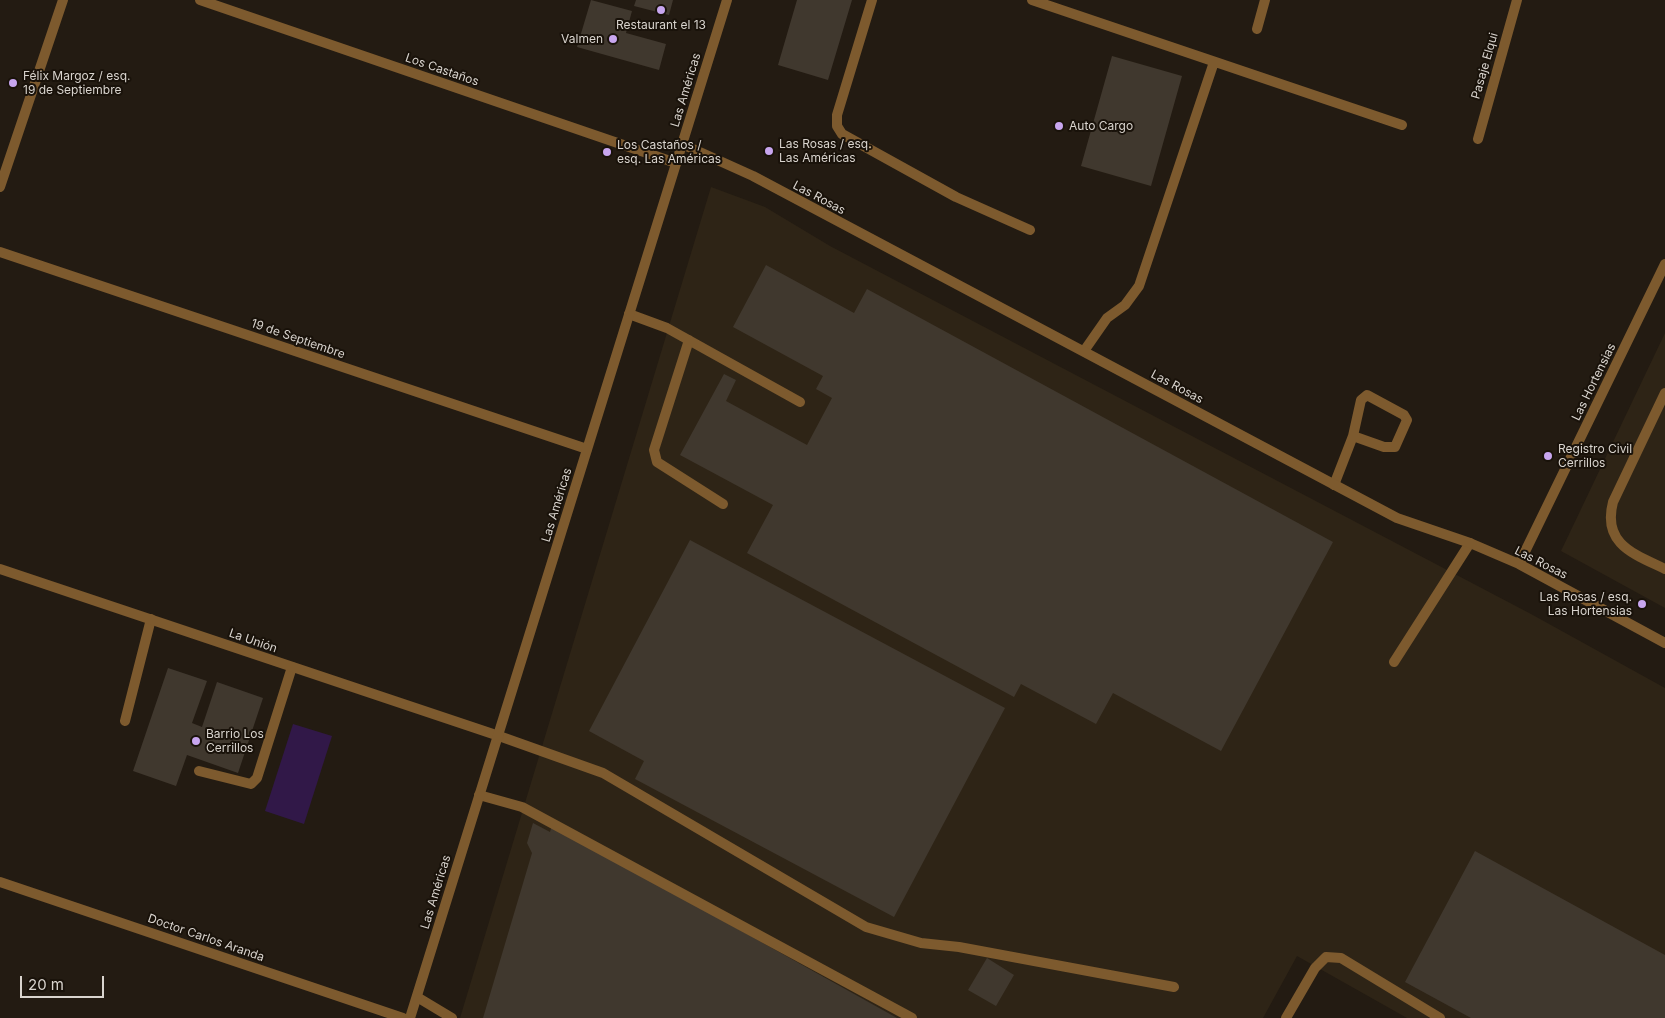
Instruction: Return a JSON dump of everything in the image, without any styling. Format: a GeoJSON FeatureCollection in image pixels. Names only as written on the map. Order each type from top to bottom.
{"type":"FeatureCollection","features":[{"type":"Feature","properties":{"kind":"street"},"geometry":{"type":"LineString","coordinates":[[0,187],[63,0]]}},
{"type":"Feature","properties":{"kind":"street","name":"Los Castaños"},"geometry":{"type":"LineString","coordinates":[[200,0],[676,163]]}},
{"type":"Feature","properties":{"kind":"street","name":"Las Américas"},"geometry":{"type":"LineString","coordinates":[[410,1018],[727,0]]}},
{"type":"Feature","properties":{"kind":"street"},"geometry":{"type":"LineString","coordinates":[[872,0],[837,114],[837,126],[842,134],[956,196],[1030,230]]}},
{"type":"Feature","properties":{"kind":"street"},"geometry":{"type":"LineString","coordinates":[[1032,0],[1402,125]]}},
{"type":"Feature","properties":{"kind":"street"},"geometry":{"type":"LineString","coordinates":[[1257,29],[1265,0]]}},
{"type":"Feature","properties":{"kind":"street","name":"Pasaje Elqui"},"geometry":{"type":"LineString","coordinates":[[1478,139],[1517,0]]}},
{"type":"Feature","properties":{"kind":"street"},"geometry":{"type":"LineString","coordinates":[[1084,351],[1107,318],[1125,305],[1138,286],[1214,62]]}},
{"type":"Feature","properties":{"kind":"street","name":"Las Rosas"},"geometry":{"type":"LineString","coordinates":[[682,144],[752,176],[1396,518],[1470,543],[1519,564],[1665,643]]}},
{"type":"Feature","properties":{"kind":"street","name":"19 de Septiembre"},"geometry":{"type":"LineString","coordinates":[[0,252],[587,449]]}},
{"type":"Feature","properties":{"kind":"street","name":"Las Hortensias"},"geometry":{"type":"LineString","coordinates":[[1519,564],[1665,264]]}},
{"type":"Feature","properties":{"kind":"street"},"geometry":{"type":"LineString","coordinates":[[629,314],[667,328],[800,402]]}},
{"type":"Feature","properties":{"kind":"street"},"geometry":{"type":"LineString","coordinates":[[689,340],[654,450],[657,462],[723,504]]}},
{"type":"Feature","properties":{"kind":"street"},"geometry":{"type":"LineString","coordinates":[[1665,393],[1613,502],[1610,521],[1618,540],[1626,549],[1665,570]]}},
{"type":"Feature","properties":{"kind":"street"},"geometry":{"type":"LineString","coordinates":[[1334,485],[1353,436],[1361,400],[1367,395],[1404,415],[1407,420],[1395,447],[1384,447],[1353,436]]}},
{"type":"Feature","properties":{"kind":"street"},"geometry":{"type":"LineString","coordinates":[[1394,662],[1470,543]]}},
{"type":"Feature","properties":{"kind":"street","name":"La Unión"},"geometry":{"type":"LineString","coordinates":[[0,568],[499,736],[603,773],[866,927],[921,943],[959,947],[1174,987]]}},
{"type":"Feature","properties":{"kind":"street"},"geometry":{"type":"LineString","coordinates":[[125,721],[151,619]]}},
{"type":"Feature","properties":{"kind":"street"},"geometry":{"type":"LineString","coordinates":[[199,771],[251,784],[257,778],[292,667]]}},
{"type":"Feature","properties":{"kind":"street"},"geometry":{"type":"LineString","coordinates":[[478,795],[522,808],[912,1018]]}},
{"type":"Feature","properties":{"kind":"street","name":"Doctor Carlos Aranda"},"geometry":{"type":"LineString","coordinates":[[0,882],[403,1018]]}},
{"type":"Feature","properties":{"kind":"street"},"geometry":{"type":"LineString","coordinates":[[1286,1018],[1315,968],[1326,957],[1341,958],[1440,1018]]}},
{"type":"Feature","properties":{"kind":"street"},"geometry":{"type":"LineString","coordinates":[[417,997],[452,1018]]}},
{"type":"Feature","properties":{"kind":"shaded area"},"geometry":{"type":"Polygon","coordinates":[[[711,187],[765,207],[830,246],[1531,614],[1665,688],[1665,1018],[1407,1018],[1297,956],[1263,1018],[460,1018],[711,187]]]}},
{"type":"Feature","properties":{"kind":"shaded area"},"geometry":{"type":"Polygon","coordinates":[[[1665,333],[1665,608],[1561,551],[1665,333]]]}},
{"type":"Feature","properties":{"kind":"shaded area"},"geometry":{"type":"Polygon","coordinates":[[[293,724],[332,736],[304,824],[265,811],[293,724]]]}},
{"type":"Feature","properties":{"kind":"building","name":"Valmen"},"geometry":{"type":"Polygon","coordinates":[[[591,0],[632,11],[626,33],[666,44],[659,70],[577,47],[591,0]]]}},
{"type":"Feature","properties":{"kind":"building","name":"Restaurant el 13"},"geometry":{"type":"Polygon","coordinates":[[[636,0],[673,0],[669,15],[634,6],[636,0]]]}},
{"type":"Feature","properties":{"kind":"building"},"geometry":{"type":"Polygon","coordinates":[[[797,0],[852,0],[828,80],[778,65],[797,0]]]}},
{"type":"Feature","properties":{"kind":"building"},"geometry":{"type":"Polygon","coordinates":[[[1112,56],[1182,76],[1151,186],[1081,166],[1112,56]]]}},
{"type":"Feature","properties":{"kind":"building"},"geometry":{"type":"Polygon","coordinates":[[[766,265],[854,313],[867,289],[1333,542],[1221,751],[1113,693],[1096,724],[1021,684],[1014,697],[747,553],[773,505],[680,455],[724,374],[736,380],[726,401],[807,445],[832,398],[816,389],[823,376],[733,327],[766,265]]]}},
{"type":"Feature","properties":{"kind":"building"},"geometry":{"type":"Polygon","coordinates":[[[690,540],[1005,708],[894,917],[635,779],[644,761],[589,731],[690,540]]]}},
{"type":"Feature","properties":{"kind":"building","name":"Barrio Los Cerrillos"},"geometry":{"type":"Polygon","coordinates":[[[168,668],[207,681],[192,723],[202,727],[217,682],[263,698],[238,773],[187,755],[176,786],[133,771],[168,668]]]}},
{"type":"Feature","properties":{"kind":"building"},"geometry":{"type":"Polygon","coordinates":[[[533,823],[550,832],[552,825],[897,1018],[483,1018],[532,853],[527,843],[533,823]]]}},
{"type":"Feature","properties":{"kind":"building"},"geometry":{"type":"Polygon","coordinates":[[[1475,851],[1665,955],[1665,1018],[1471,1018],[1405,982],[1475,851]]]}},
{"type":"Feature","properties":{"kind":"building"},"geometry":{"type":"Polygon","coordinates":[[[987,958],[1014,975],[996,1006],[968,990],[987,958]]]}},
{"type":"Feature","properties":{"kind":"place","name":"Restaurant el 13"},"geometry":{"type":"Point","coordinates":[661,10]}},
{"type":"Feature","properties":{"kind":"place","name":"Valmen"},"geometry":{"type":"Point","coordinates":[613,39]}},
{"type":"Feature","properties":{"kind":"place","name":"Félix Margoz / esq. 19 de Septiembre"},"geometry":{"type":"Point","coordinates":[13,83]}},
{"type":"Feature","properties":{"kind":"place","name":"Auto Cargo"},"geometry":{"type":"Point","coordinates":[1059,126]}},
{"type":"Feature","properties":{"kind":"place","name":"Las Rosas / esq. Las Américas"},"geometry":{"type":"Point","coordinates":[769,151]}},
{"type":"Feature","properties":{"kind":"place","name":"Los Castaños / esq. Las Américas"},"geometry":{"type":"Point","coordinates":[607,152]}},
{"type":"Feature","properties":{"kind":"place","name":"Registro Civil Cerrillos"},"geometry":{"type":"Point","coordinates":[1548,456]}},
{"type":"Feature","properties":{"kind":"place","name":"Las Rosas / esq. Las Hortensias"},"geometry":{"type":"Point","coordinates":[1642,604]}},
{"type":"Feature","properties":{"kind":"place","name":"Barrio Los Cerrillos"},"geometry":{"type":"Point","coordinates":[196,741]}}]}
